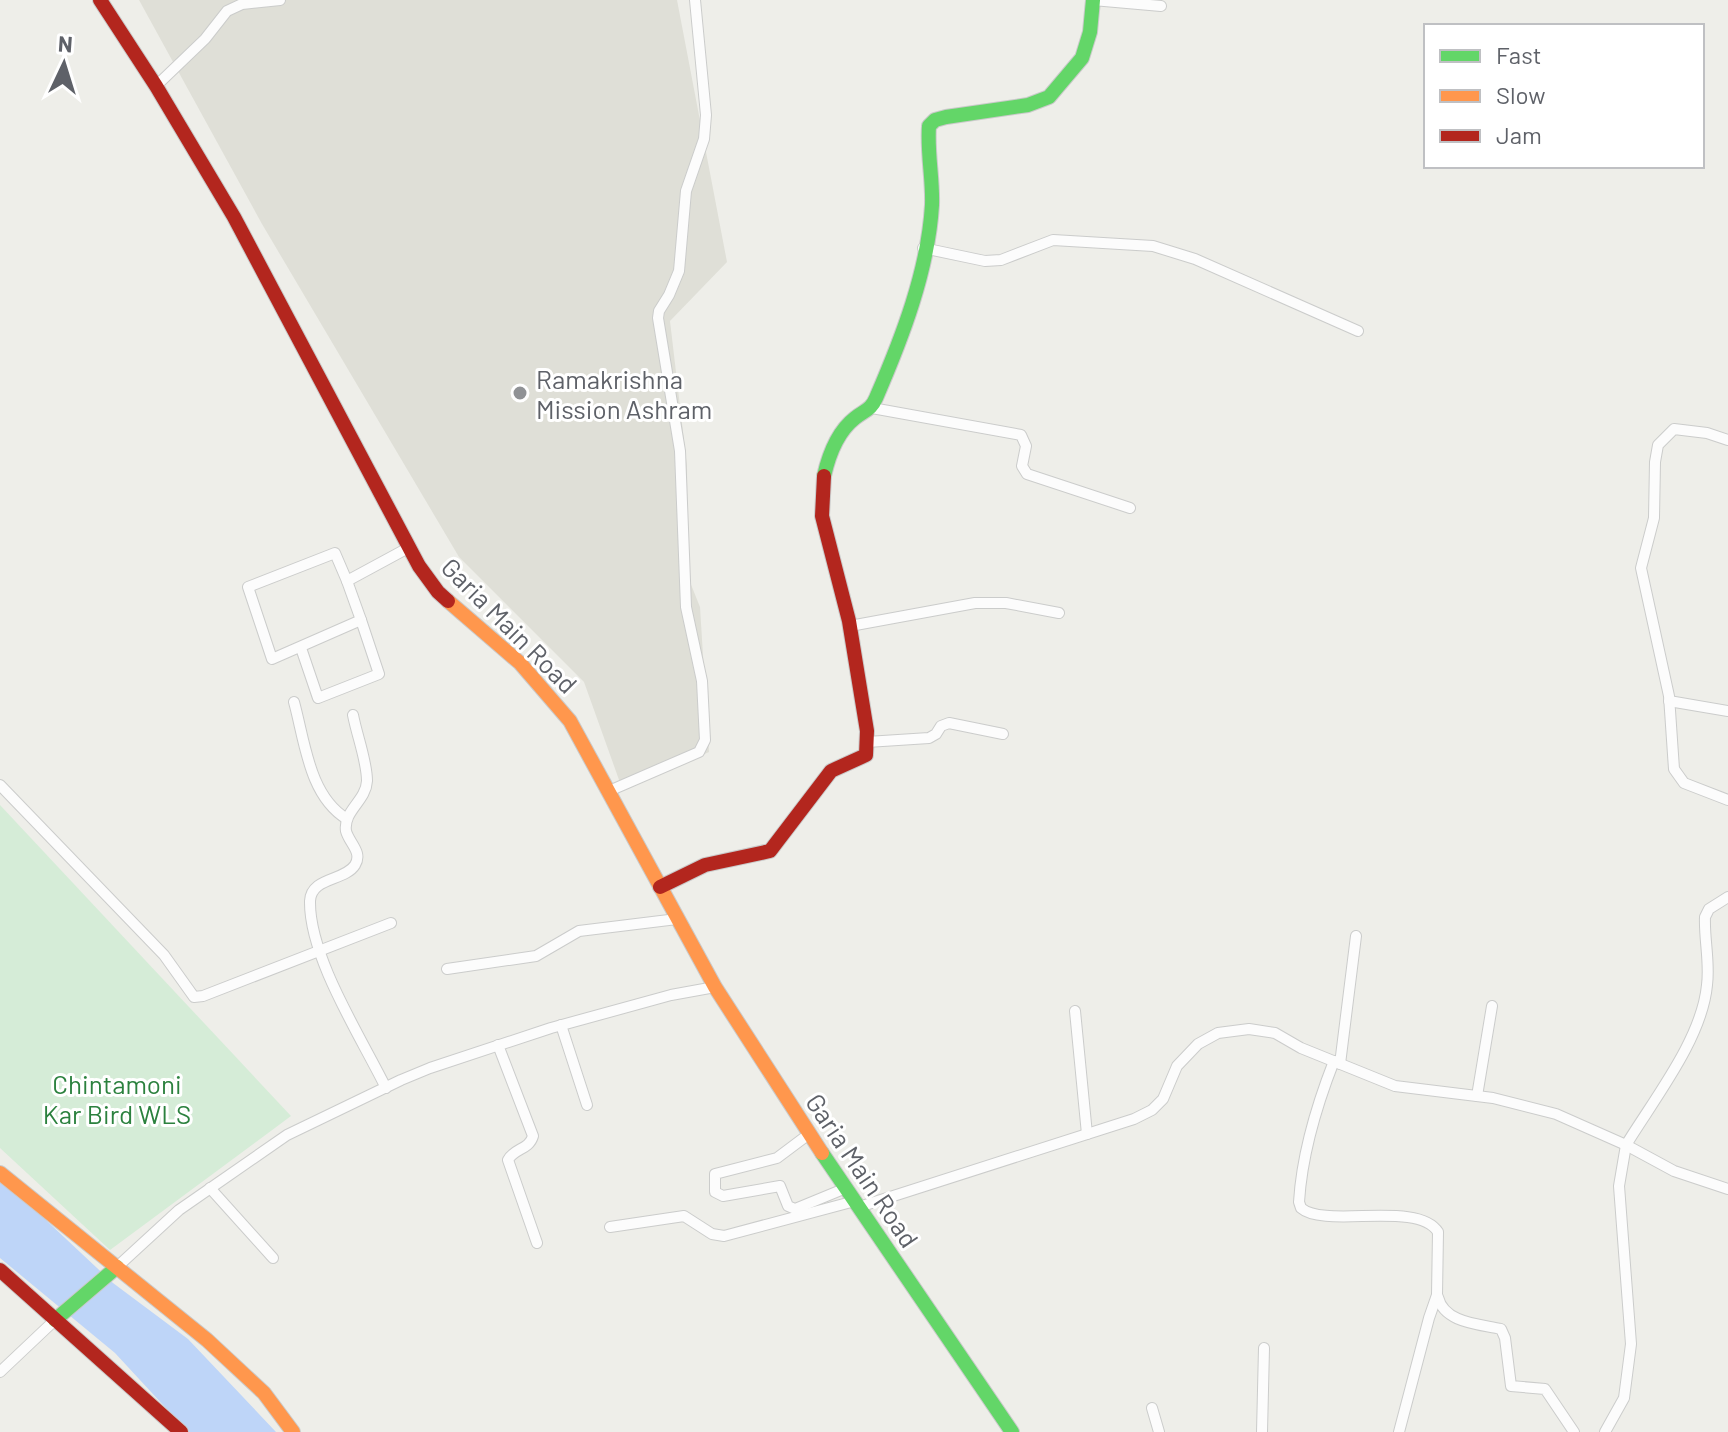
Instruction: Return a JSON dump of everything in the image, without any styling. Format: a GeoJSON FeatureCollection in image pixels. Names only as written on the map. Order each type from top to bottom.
{"type":"FeatureCollection","features":[{"type":"Feature","properties":{"kind":"main road","name":"Garia Main Road"},"geometry":{"type":"LineString","coordinates":[[100,0],[156,86],[234,217],[408,548],[438,592],[520,663],[570,721],[715,987],[809,1134],[1007,1430]]}},
{"type":"Feature","properties":{"kind":"main road"},"geometry":{"type":"LineString","coordinates":[[660,887],[705,865],[770,851],[831,771],[862,760],[866,755],[867,742],[850,626],[824,531],[822,494],[832,446],[843,428],[859,413],[872,408],[899,337],[931,210],[929,126],[935,120],[946,117],[1045,100],[1082,58],[1090,32],[1093,0]]}},
{"type":"Feature","properties":{"kind":"main road"},"geometry":{"type":"LineString","coordinates":[[0,1173],[223,1354],[264,1393],[293,1432]]}},
{"type":"Feature","properties":{"kind":"main road"},"geometry":{"type":"LineString","coordinates":[[55,1320],[117,1267]]}},
{"type":"Feature","properties":{"kind":"main road"},"geometry":{"type":"LineString","coordinates":[[0,1270],[181,1432]]}},
{"type":"Feature","properties":{"kind":"street"},"geometry":{"type":"LineString","coordinates":[[156,86],[205,39],[227,11],[242,4],[280,0]]}},
{"type":"Feature","properties":{"kind":"street"},"geometry":{"type":"LineString","coordinates":[[609,791],[699,752],[705,740],[702,681],[683,578],[677,424],[665,373],[658,318],[679,271],[686,191],[704,139],[706,115],[695,0]]}},
{"type":"Feature","properties":{"kind":"street"},"geometry":{"type":"LineString","coordinates":[[1093,0],[1161,6]]}},
{"type":"Feature","properties":{"kind":"street"},"geometry":{"type":"LineString","coordinates":[[923,248],[985,261],[1001,260],[1053,240],[1153,246],[1195,259],[1358,331]]}},
{"type":"Feature","properties":{"kind":"street"},"geometry":{"type":"LineString","coordinates":[[872,408],[1021,435],[1026,446],[1022,466],[1027,474],[1130,508]]}},
{"type":"Feature","properties":{"kind":"street"},"geometry":{"type":"LineString","coordinates":[[1728,440],[1707,433],[1674,429],[1658,445],[1654,518],[1641,568],[1669,701],[1676,775],[1684,783],[1728,800]]}},
{"type":"Feature","properties":{"kind":"street"},"geometry":{"type":"LineString","coordinates":[[347,581],[408,548]]}},
{"type":"Feature","properties":{"kind":"street"},"geometry":{"type":"LineString","coordinates":[[301,648],[318,698],[377,676],[379,672],[361,620],[347,581],[335,553],[248,587],[273,659],[361,620]]}},
{"type":"Feature","properties":{"kind":"street"},"geometry":{"type":"LineString","coordinates":[[850,626],[975,603],[1006,603],[1059,613]]}},
{"type":"Feature","properties":{"kind":"street"},"geometry":{"type":"LineString","coordinates":[[1669,701],[1728,711]]}},
{"type":"Feature","properties":{"kind":"street"},"geometry":{"type":"LineString","coordinates":[[294,702],[317,785],[334,811],[347,819]]}},
{"type":"Feature","properties":{"kind":"street"},"geometry":{"type":"LineString","coordinates":[[353,715],[367,782],[363,797],[347,819],[346,832],[357,851],[358,860],[353,868],[316,887],[310,899],[318,952],[386,1088]]}},
{"type":"Feature","properties":{"kind":"street"},"geometry":{"type":"LineString","coordinates":[[867,742],[929,738],[949,723],[1003,734]]}},
{"type":"Feature","properties":{"kind":"street"},"geometry":{"type":"LineString","coordinates":[[0,785],[164,955],[194,997],[391,923]]}},
{"type":"Feature","properties":{"kind":"street"},"geometry":{"type":"LineString","coordinates":[[1605,1432],[1624,1398],[1631,1344],[1619,1186],[1626,1145],[1689,1041],[1704,1006],[1707,986],[1705,917],[1709,909],[1728,897]]}},
{"type":"Feature","properties":{"kind":"street"},"geometry":{"type":"LineString","coordinates":[[447,969],[536,956],[579,931],[677,919]]}},
{"type":"Feature","properties":{"kind":"street"},"geometry":{"type":"LineString","coordinates":[[1356,936],[1337,1063],[1319,1099],[1304,1154],[1299,1202],[1301,1208],[1317,1216],[1377,1214],[1428,1222],[1438,1232],[1437,1295],[1399,1432]]}},
{"type":"Feature","properties":{"kind":"street"},"geometry":{"type":"LineString","coordinates":[[117,1267],[179,1210],[287,1135],[386,1088],[430,1068],[561,1025],[671,995],[715,987]]}},
{"type":"Feature","properties":{"kind":"street"},"geometry":{"type":"LineString","coordinates":[[1477,1096],[1492,1006]]}},
{"type":"Feature","properties":{"kind":"street"},"geometry":{"type":"LineString","coordinates":[[1075,1011],[1087,1134]]}},
{"type":"Feature","properties":{"kind":"street"},"geometry":{"type":"LineString","coordinates":[[561,1025],[587,1105]]}},
{"type":"Feature","properties":{"kind":"street"},"geometry":{"type":"LineString","coordinates":[[610,1227],[684,1216],[712,1234],[724,1236],[857,1204],[1087,1134],[1152,1110],[1163,1099],[1177,1066],[1198,1044],[1218,1033],[1249,1029],[1275,1033],[1301,1048],[1395,1086],[1513,1102],[1556,1114],[1626,1145],[1674,1171],[1728,1189]]}},
{"type":"Feature","properties":{"kind":"street"},"geometry":{"type":"LineString","coordinates":[[498,1045],[533,1136],[529,1145],[511,1153],[508,1160],[537,1243]]}},
{"type":"Feature","properties":{"kind":"street"},"geometry":{"type":"LineString","coordinates":[[809,1134],[777,1158],[715,1174],[715,1192],[723,1196],[780,1186],[788,1206],[795,1209],[846,1188]]}},
{"type":"Feature","properties":{"kind":"street"},"geometry":{"type":"LineString","coordinates":[[210,1188],[273,1258]]}},
{"type":"Feature","properties":{"kind":"street"},"geometry":{"type":"LineString","coordinates":[[1437,1295],[1444,1311],[1453,1317],[1501,1329],[1511,1386],[1545,1389],[1574,1432]]}},
{"type":"Feature","properties":{"kind":"street"},"geometry":{"type":"LineString","coordinates":[[0,1372],[55,1320]]}},
{"type":"Feature","properties":{"kind":"street"},"geometry":{"type":"LineString","coordinates":[[1262,1432],[1264,1348]]}},
{"type":"Feature","properties":{"kind":"street"},"geometry":{"type":"LineString","coordinates":[[1152,1408],[1159,1432]]}},
{"type":"Feature","properties":{"kind":"shaded area","name":"Ramakrishna Mission Ashram"},"geometry":{"type":"Polygon","coordinates":[[[139,0],[677,0],[727,262],[670,321],[687,466],[688,577],[700,607],[709,752],[623,791],[584,682],[459,557],[262,224],[139,0]]]}},
{"type":"Feature","properties":{"kind":"green space","name":"Chintamoni Kar Bird WLS"},"geometry":{"type":"Polygon","coordinates":[[[0,805],[291,1116],[110,1250],[0,1148],[0,805]]]}},
{"type":"Feature","properties":{"kind":"water"},"geometry":{"type":"Polygon","coordinates":[[[0,1177],[113,1283],[188,1339],[276,1432],[188,1432],[115,1353],[0,1258],[0,1177]]]}},
{"type":"Feature","properties":{"kind":"traffic: fast"},"geometry":{"type":"LineString","coordinates":[[824,476],[839,437],[874,402],[912,304],[930,230],[932,185],[929,126],[935,120],[946,117],[1028,105],[1049,97],[1082,58],[1090,32],[1093,0]]}},
{"type":"Feature","properties":{"kind":"traffic: fast"},"geometry":{"type":"LineString","coordinates":[[822,1153],[1012,1432]]}},
{"type":"Feature","properties":{"kind":"traffic: fast"},"geometry":{"type":"LineString","coordinates":[[55,1320],[117,1267]]}},
{"type":"Feature","properties":{"kind":"traffic: slow"},"geometry":{"type":"LineString","coordinates":[[448,601],[520,663],[570,721],[715,987],[822,1153]]}},
{"type":"Feature","properties":{"kind":"traffic: slow"},"geometry":{"type":"LineString","coordinates":[[0,1173],[207,1340],[264,1393],[293,1432]]}},
{"type":"Feature","properties":{"kind":"traffic: jam"},"geometry":{"type":"LineString","coordinates":[[100,0],[156,86],[234,217],[419,566],[448,601]]}},
{"type":"Feature","properties":{"kind":"traffic: jam"},"geometry":{"type":"LineString","coordinates":[[660,887],[705,865],[770,851],[831,771],[866,755],[867,731],[849,621],[822,516],[824,476]]}},
{"type":"Feature","properties":{"kind":"traffic: jam"},"geometry":{"type":"LineString","coordinates":[[0,1270],[181,1432]]}},
{"type":"Feature","properties":{"kind":"place","name":"Ramakrishna Mission Ashram"},"geometry":{"type":"Point","coordinates":[520,393]}}]}
